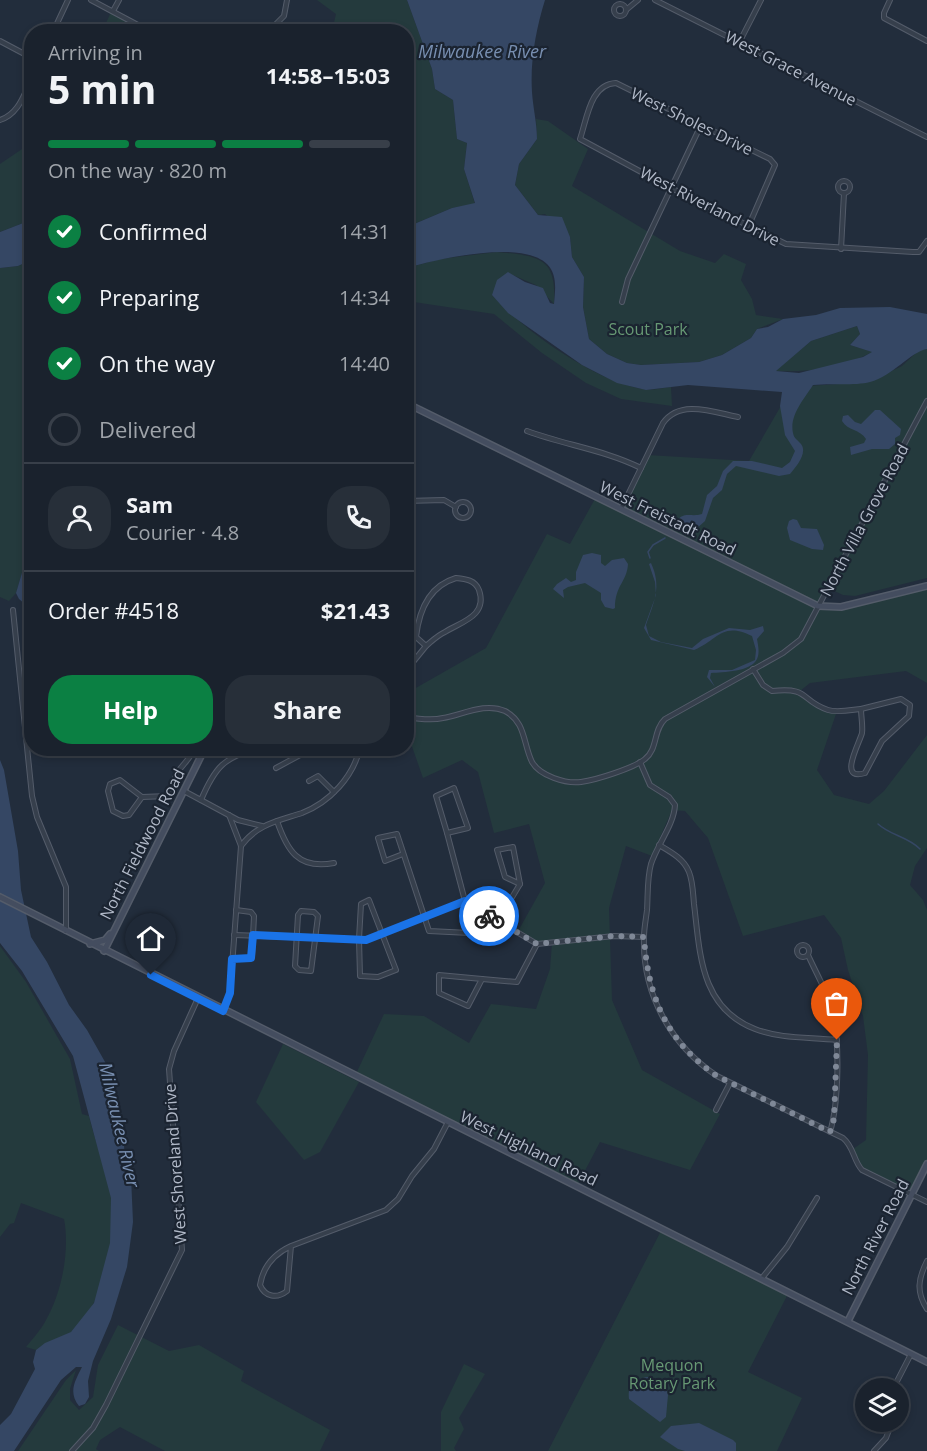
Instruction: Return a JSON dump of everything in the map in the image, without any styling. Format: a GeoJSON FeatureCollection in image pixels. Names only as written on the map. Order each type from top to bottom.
{"type":"FeatureCollection","features":[{"type":"Feature","properties":{"kind":"main road","name":"West Freistadt Road"},"geometry":{"type":"LineString","coordinates":[[414,408],[818,606],[841,607],[927,586]]}},
{"type":"Feature","properties":{"kind":"main road","name":"North Fieldwood Road"},"geometry":{"type":"LineString","coordinates":[[104,951],[184,791],[197,756]]}},
{"type":"Feature","properties":{"kind":"main road","name":"West Highland Road"},"geometry":{"type":"LineString","coordinates":[[0,897],[119,959],[927,1362]]}},
{"type":"Feature","properties":{"kind":"main road"},"geometry":{"type":"LineString","coordinates":[[90,944],[105,940],[115,928]]}},
{"type":"Feature","properties":{"kind":"main road","name":"North River Road"},"geometry":{"type":"LineString","coordinates":[[848,1321],[927,1164]]}},
{"type":"Feature","properties":{"kind":"street"},"geometry":{"type":"LineString","coordinates":[[57,24],[68,0]]}},
{"type":"Feature","properties":{"kind":"street"},"geometry":{"type":"LineString","coordinates":[[91,0],[137,24]]}},
{"type":"Feature","properties":{"kind":"street"},"geometry":{"type":"LineString","coordinates":[[113,11],[119,0]]}},
{"type":"Feature","properties":{"kind":"street"},"geometry":{"type":"LineString","coordinates":[[276,24],[284,16],[287,0]]}},
{"type":"Feature","properties":{"kind":"street"},"geometry":{"type":"LineString","coordinates":[[626,10],[638,0]]}},
{"type":"Feature","properties":{"kind":"street","name":"West Grace Avenue"},"geometry":{"type":"LineString","coordinates":[[655,0],[927,137]]}},
{"type":"Feature","properties":{"kind":"street"},"geometry":{"type":"LineString","coordinates":[[740,41],[761,0]]}},
{"type":"Feature","properties":{"kind":"street"},"geometry":{"type":"LineString","coordinates":[[890,0],[884,18],[927,41]]}},
{"type":"Feature","properties":{"kind":"street"},"geometry":{"type":"LineString","coordinates":[[0,41],[24,54]]}},
{"type":"Feature","properties":{"kind":"street","name":"West Sholes Drive"},"geometry":{"type":"LineString","coordinates":[[580,139],[596,94],[607,84],[616,84],[770,159],[775,165],[749,225]]}},
{"type":"Feature","properties":{"kind":"street"},"geometry":{"type":"LineString","coordinates":[[2,120],[18,106],[24,94]]}},
{"type":"Feature","properties":{"kind":"street"},"geometry":{"type":"LineString","coordinates":[[622,302],[628,279],[701,125]]}},
{"type":"Feature","properties":{"kind":"street","name":"West Riverland Drive"},"geometry":{"type":"LineString","coordinates":[[580,139],[671,188],[786,244],[919,252],[927,241]]}},
{"type":"Feature","properties":{"kind":"street"},"geometry":{"type":"LineString","coordinates":[[841,249],[844,192]]}},
{"type":"Feature","properties":{"kind":"street","name":"North Villa Grove Road"},"geometry":{"type":"LineString","coordinates":[[640,762],[650,753],[657,729],[665,719],[799,643],[927,401]]}},
{"type":"Feature","properties":{"kind":"street"},"geometry":{"type":"LineString","coordinates":[[621,509],[663,423],[677,410],[708,411],[738,417]]}},
{"type":"Feature","properties":{"kind":"street"},"geometry":{"type":"LineString","coordinates":[[527,431],[616,456],[641,468]]}},
{"type":"Feature","properties":{"kind":"street"},"geometry":{"type":"LineString","coordinates":[[414,501],[444,500],[456,507]]}},
{"type":"Feature","properties":{"kind":"street"},"geometry":{"type":"LineString","coordinates":[[459,503],[467,503],[470,512],[467,516],[460,517],[455,511],[456,507],[459,503]]}},
{"type":"Feature","properties":{"kind":"street"},"geometry":{"type":"LineString","coordinates":[[414,662],[426,646],[445,632],[473,618],[478,610],[480,594],[478,587],[469,580],[456,578],[447,580],[427,599],[416,628],[419,641],[426,646]]}},
{"type":"Feature","properties":{"kind":"street"},"geometry":{"type":"LineString","coordinates":[[13,610],[24,718]]}},
{"type":"Feature","properties":{"kind":"street"},"geometry":{"type":"LineString","coordinates":[[753,669],[763,685],[772,691],[797,690],[820,706],[833,711],[861,709],[901,699],[910,705],[909,716],[889,733],[879,746],[869,767],[860,774],[851,768],[851,762],[860,739],[861,709]]}},
{"type":"Feature","properties":{"kind":"street"},"geometry":{"type":"LineString","coordinates":[[414,717],[441,719],[486,708],[506,712],[520,726],[532,761],[538,769],[554,777],[573,782],[584,782],[640,762],[650,785],[669,797],[675,805],[649,872],[644,937],[646,964],[651,986],[669,1028],[681,1046],[700,1064],[730,1083],[850,1144],[856,1162],[862,1170],[927,1202]]}},
{"type":"Feature","properties":{"kind":"street"},"geometry":{"type":"LineString","coordinates":[[28,756],[32,796],[37,817],[66,886],[66,932]]}},
{"type":"Feature","properties":{"kind":"street"},"geometry":{"type":"LineString","coordinates":[[142,796],[129,815],[123,816],[113,811],[108,791],[110,784],[120,780],[142,796],[168,796],[173,790],[176,774],[193,756]]}},
{"type":"Feature","properties":{"kind":"street"},"geometry":{"type":"LineString","coordinates":[[201,800],[220,766],[233,756]]}},
{"type":"Feature","properties":{"kind":"street"},"geometry":{"type":"LineString","coordinates":[[276,768],[298,756]]}},
{"type":"Feature","properties":{"kind":"street"},"geometry":{"type":"LineString","coordinates":[[241,846],[247,837],[262,826],[319,804],[334,792],[352,770],[357,756]]}},
{"type":"Feature","properties":{"kind":"street"},"geometry":{"type":"LineString","coordinates":[[309,781],[318,776],[334,792]]}},
{"type":"Feature","properties":{"kind":"street"},"geometry":{"type":"LineString","coordinates":[[447,833],[468,828],[454,788],[436,796],[465,901],[537,944],[614,936],[644,937]]}},
{"type":"Feature","properties":{"kind":"street"},"geometry":{"type":"LineString","coordinates":[[184,791],[238,820],[262,826]]}},
{"type":"Feature","properties":{"kind":"street"},"geometry":{"type":"LineString","coordinates":[[223,1011],[230,993],[241,846],[229,815]]}},
{"type":"Feature","properties":{"kind":"street"},"geometry":{"type":"LineString","coordinates":[[277,821],[285,844],[298,858],[308,863],[323,865],[334,863]]}},
{"type":"Feature","properties":{"kind":"street"},"geometry":{"type":"LineString","coordinates":[[403,854],[385,861],[378,838],[398,834],[429,930],[490,934],[520,884],[513,846],[497,850],[505,877],[520,884]]}},
{"type":"Feature","properties":{"kind":"street"},"geometry":{"type":"LineString","coordinates":[[659,845],[679,858],[689,872],[703,972],[714,995],[729,1014],[741,1023],[773,1035],[837,1040]]}},
{"type":"Feature","properties":{"kind":"street"},"geometry":{"type":"LineString","coordinates":[[369,900],[396,970],[378,977],[360,976],[359,939],[361,904],[369,900]]}},
{"type":"Feature","properties":{"kind":"street"},"geometry":{"type":"LineString","coordinates":[[234,935],[366,940],[465,901]]}},
{"type":"Feature","properties":{"kind":"street"},"geometry":{"type":"LineString","coordinates":[[232,959],[251,958],[253,935],[253,913],[236,910]]}},
{"type":"Feature","properties":{"kind":"street"},"geometry":{"type":"LineString","coordinates":[[301,911],[317,914],[313,969],[299,970],[295,966],[297,938],[298,915],[301,911]]}},
{"type":"Feature","properties":{"kind":"street"},"geometry":{"type":"LineString","coordinates":[[482,979],[468,1006],[439,993],[439,975],[517,982],[537,944]]}},
{"type":"Feature","properties":{"kind":"street"},"geometry":{"type":"LineString","coordinates":[[808,955],[832,1008],[837,1040],[834,1119],[830,1132]]}},
{"type":"Feature","properties":{"kind":"street","name":"West Shoreland Drive"},"geometry":{"type":"LineString","coordinates":[[72,1451],[93,1428],[106,1405],[182,1250],[168,1069],[198,998]]}},
{"type":"Feature","properties":{"kind":"street"},"geometry":{"type":"LineString","coordinates":[[716,1110],[730,1083]]}},
{"type":"Feature","properties":{"kind":"street"},"geometry":{"type":"LineString","coordinates":[[291,1246],[287,1291],[282,1295],[273,1296],[265,1293],[260,1285],[270,1262],[278,1252],[291,1246],[386,1210],[398,1199],[412,1176],[434,1149],[448,1122]]}},
{"type":"Feature","properties":{"kind":"street"},"geometry":{"type":"LineString","coordinates":[[762,1278],[787,1246],[817,1198]]}},
{"type":"Feature","properties":{"kind":"street"},"geometry":{"type":"LineString","coordinates":[[927,1261],[919,1288],[927,1309]]}},
{"type":"Feature","properties":{"kind":"street"},"geometry":{"type":"LineString","coordinates":[[899,1378],[911,1354]]}},
{"type":"Feature","properties":{"kind":"street"},"geometry":{"type":"LineString","coordinates":[[874,1451],[886,1438],[888,1432]]}},
{"type":"Feature","properties":{"kind":"green space"},"geometry":{"type":"Polygon","coordinates":[[[317,0],[407,0],[432,69],[435,89],[453,100],[457,139],[467,143],[464,169],[475,204],[452,208],[414,224],[414,24],[334,24],[336,14],[317,0]]]}},
{"type":"Feature","properties":{"kind":"green space"},"geometry":{"type":"Polygon","coordinates":[[[111,12],[133,24],[106,24],[111,12]]]}},
{"type":"Feature","properties":{"kind":"green space","name":"Scout Park"},"geometry":{"type":"Polygon","coordinates":[[[536,119],[548,121],[588,149],[572,186],[680,251],[715,263],[724,254],[746,264],[741,280],[752,299],[756,315],[783,319],[757,329],[751,338],[722,355],[699,362],[641,365],[627,363],[607,354],[589,339],[583,307],[584,277],[572,257],[570,237],[545,214],[538,215],[515,185],[519,164],[537,139],[536,119]]]}},
{"type":"Feature","properties":{"kind":"green space"},"geometry":{"type":"Polygon","coordinates":[[[24,148],[24,223],[0,232],[0,164],[24,148]]]}},
{"type":"Feature","properties":{"kind":"green space"},"geometry":{"type":"Polygon","coordinates":[[[497,252],[524,255],[542,262],[552,277],[554,304],[536,285],[508,273],[492,295],[522,324],[541,338],[604,376],[643,389],[671,387],[672,406],[621,399],[586,383],[542,353],[494,314],[414,302],[414,266],[440,259],[497,252]]]}},
{"type":"Feature","properties":{"kind":"green space"},"geometry":{"type":"Polygon","coordinates":[[[24,263],[24,566],[16,593],[9,601],[0,597],[0,268],[24,263]]]}},
{"type":"Feature","properties":{"kind":"green space"},"geometry":{"type":"Polygon","coordinates":[[[857,326],[860,334],[850,345],[873,352],[850,362],[825,368],[775,371],[811,341],[857,326]]]}},
{"type":"Feature","properties":{"kind":"green space"},"geometry":{"type":"Polygon","coordinates":[[[927,349],[927,401],[818,606],[830,607],[927,586],[927,683],[906,671],[810,683],[800,691],[820,706],[837,711],[817,770],[834,795],[869,804],[884,791],[927,735],[927,848],[915,866],[910,885],[923,900],[927,910],[927,1164],[912,1195],[862,1170],[853,1149],[866,1140],[868,1055],[863,1016],[848,970],[841,938],[824,915],[743,936],[708,838],[685,811],[672,810],[652,856],[626,846],[609,908],[612,1000],[642,1070],[720,1114],[690,1170],[600,1142],[577,1186],[355,1076],[384,1014],[424,1016],[469,1043],[491,1004],[536,1009],[550,969],[552,943],[537,944],[517,933],[545,883],[529,824],[494,833],[478,772],[462,760],[423,778],[414,752],[414,689],[486,648],[547,534],[570,544],[596,497],[621,509],[647,455],[749,461],[789,392],[808,386],[869,382],[902,366],[919,350],[927,349]]]}},
{"type":"Feature","properties":{"kind":"green space"},"geometry":{"type":"Polygon","coordinates":[[[927,405],[927,578],[855,596],[843,595],[830,589],[927,405]]]}},
{"type":"Feature","properties":{"kind":"green space"},"geometry":{"type":"Polygon","coordinates":[[[0,946],[26,982],[70,1059],[82,1114],[89,1116],[111,1196],[110,1250],[107,1268],[94,1303],[73,1331],[36,1350],[26,1347],[44,1324],[52,1309],[63,1271],[66,1231],[64,1219],[21,1203],[14,1223],[10,1224],[0,1237],[0,946]]]}},
{"type":"Feature","properties":{"kind":"green space"},"geometry":{"type":"Polygon","coordinates":[[[283,1044],[359,1082],[320,1152],[304,1160],[256,1102],[283,1044]]]}},
{"type":"Feature","properties":{"kind":"green space","name":"Mequon Rotary Park"},"geometry":{"type":"Polygon","coordinates":[[[662,1229],[789,1292],[748,1372],[802,1398],[777,1451],[548,1451],[662,1229]]]}},
{"type":"Feature","properties":{"kind":"green space"},"geometry":{"type":"Polygon","coordinates":[[[118,1325],[169,1351],[199,1345],[244,1371],[241,1381],[330,1430],[320,1451],[165,1451],[120,1427],[100,1440],[96,1449],[99,1451],[18,1451],[66,1380],[76,1370],[70,1389],[70,1400],[79,1410],[93,1397],[98,1365],[118,1325]]]}},
{"type":"Feature","properties":{"kind":"green space"},"geometry":{"type":"Polygon","coordinates":[[[464,1364],[485,1374],[459,1418],[464,1429],[454,1448],[456,1451],[441,1451],[441,1412],[464,1364]]]}},
{"type":"Feature","properties":{"kind":"water","name":"Milwaukee River"},"geometry":{"type":"Polygon","coordinates":[[[407,0],[545,0],[536,34],[532,69],[537,139],[519,164],[515,185],[538,215],[562,217],[570,237],[572,257],[584,277],[583,307],[589,339],[607,354],[627,363],[641,365],[699,362],[722,355],[751,338],[757,329],[768,327],[783,319],[816,315],[840,308],[890,307],[927,314],[927,349],[914,355],[886,375],[870,382],[813,385],[798,407],[793,420],[794,435],[801,444],[803,452],[790,474],[779,476],[736,466],[727,474],[722,490],[713,498],[705,521],[695,530],[685,526],[675,531],[674,526],[683,516],[702,514],[707,495],[717,486],[723,471],[733,461],[752,461],[782,468],[790,462],[795,451],[785,435],[780,406],[782,392],[688,385],[646,390],[617,383],[582,365],[508,313],[492,295],[497,280],[508,272],[525,282],[543,288],[550,303],[554,304],[553,273],[547,264],[535,257],[519,253],[479,253],[414,266],[414,224],[452,208],[475,203],[464,169],[467,143],[457,139],[453,100],[435,89],[432,69],[407,0]],[[857,326],[811,341],[776,371],[799,373],[863,357],[872,352],[850,345],[860,334],[857,326]]]}},
{"type":"Feature","properties":{"kind":"water"},"geometry":{"type":"Polygon","coordinates":[[[24,223],[24,263],[0,268],[0,232],[24,223]]]}},
{"type":"Feature","properties":{"kind":"water"},"geometry":{"type":"Polygon","coordinates":[[[875,410],[880,410],[901,429],[900,435],[895,438],[895,444],[889,449],[872,449],[851,455],[850,447],[864,443],[866,439],[861,433],[847,427],[842,421],[843,416],[848,415],[861,424],[875,410]]]}},
{"type":"Feature","properties":{"kind":"water"},"geometry":{"type":"Polygon","coordinates":[[[797,520],[801,528],[817,529],[824,545],[823,550],[812,549],[790,540],[787,528],[789,521],[797,520]]]}},
{"type":"Feature","properties":{"kind":"water"},"geometry":{"type":"Polygon","coordinates":[[[592,553],[601,555],[601,563],[605,566],[612,560],[624,558],[628,564],[613,609],[605,607],[601,600],[601,593],[585,583],[563,590],[564,598],[553,589],[566,578],[571,582],[576,580],[576,572],[583,555],[592,553]]]}},
{"type":"Feature","properties":{"kind":"water"},"geometry":{"type":"Polygon","coordinates":[[[651,563],[656,580],[656,593],[649,564],[651,563]]]}},
{"type":"Feature","properties":{"kind":"water"},"geometry":{"type":"Polygon","coordinates":[[[24,566],[24,603],[16,593],[24,566]]]}},
{"type":"Feature","properties":{"kind":"water"},"geometry":{"type":"Polygon","coordinates":[[[655,599],[646,625],[649,636],[661,642],[692,648],[703,639],[729,628],[750,630],[763,626],[764,631],[757,639],[759,652],[757,659],[749,667],[743,669],[711,673],[710,678],[715,687],[707,677],[709,670],[732,670],[755,660],[756,650],[752,636],[734,630],[727,631],[694,650],[651,640],[644,628],[655,599]]]}},
{"type":"Feature","properties":{"kind":"water"},"geometry":{"type":"Polygon","coordinates":[[[0,760],[4,770],[18,851],[21,890],[31,937],[69,1005],[87,1030],[109,1069],[112,1090],[111,1112],[124,1144],[125,1170],[131,1177],[133,1222],[127,1267],[111,1319],[93,1361],[88,1381],[89,1397],[85,1404],[79,1406],[76,1401],[73,1391],[82,1367],[76,1367],[61,1380],[14,1451],[0,1451],[0,1425],[11,1414],[35,1369],[33,1362],[36,1350],[45,1343],[71,1332],[94,1303],[110,1243],[111,1198],[73,1056],[22,971],[0,943],[0,760]]]}},
{"type":"Feature","properties":{"kind":"water"},"geometry":{"type":"Polygon","coordinates":[[[648,1377],[665,1385],[668,1395],[666,1417],[660,1422],[629,1399],[629,1390],[633,1383],[648,1377]]]}},
{"type":"Feature","properties":{"kind":"water"},"geometry":{"type":"Polygon","coordinates":[[[699,1423],[733,1440],[736,1443],[736,1451],[685,1451],[660,1437],[671,1426],[699,1423]]]}},
{"type":"Feature","properties":{"kind":"waterway"},"geometry":{"type":"LineString","coordinates":[[650,558],[648,552],[653,545],[665,538]]}},
{"type":"Feature","properties":{"kind":"waterway"},"geometry":{"type":"LineString","coordinates":[[878,824],[920,849]]}},
{"type":"Feature","properties":{"kind":"way so far"},"geometry":{"type":"LineString","coordinates":[[489,916],[537,944],[614,936],[644,937],[646,964],[651,986],[669,1028],[681,1046],[717,1076],[830,1132],[834,1119],[837,1040]]}},
{"type":"Feature","properties":{"kind":"route"},"geometry":{"type":"LineString","coordinates":[[151,975],[223,1011],[230,993],[232,959],[251,958],[253,935],[366,940],[465,901],[489,916]]}}]}
